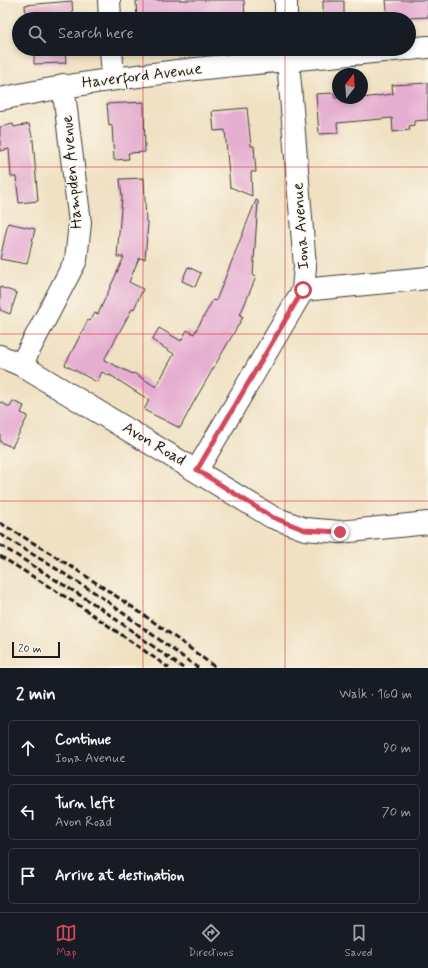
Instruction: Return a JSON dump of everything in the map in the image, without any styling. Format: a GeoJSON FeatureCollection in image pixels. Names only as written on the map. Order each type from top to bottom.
{"type":"FeatureCollection","features":[{"type":"Feature","properties":{"kind":"street"},"geometry":{"type":"LineString","coordinates":[[108,0],[109,12]]}},
{"type":"Feature","properties":{"kind":"street"},"geometry":{"type":"LineString","coordinates":[[286,0],[286,12]]}},
{"type":"Feature","properties":{"kind":"street"},"geometry":{"type":"LineString","coordinates":[[416,48],[428,47]]}},
{"type":"Feature","properties":{"kind":"street"},"geometry":{"type":"LineString","coordinates":[[111,56],[113,78]]}},
{"type":"Feature","properties":{"kind":"street","name":"Haverford Avenue"},"geometry":{"type":"LineString","coordinates":[[0,99],[64,85],[280,56]]}},
{"type":"Feature","properties":{"kind":"street","name":"Iona Avenue"},"geometry":{"type":"LineString","coordinates":[[197,470],[303,290],[305,266],[288,56]]}},
{"type":"Feature","properties":{"kind":"street","name":"Hampden Avenue"},"geometry":{"type":"LineString","coordinates":[[21,365],[76,260],[80,223],[64,85]]}},
{"type":"Feature","properties":{"kind":"street"},"geometry":{"type":"LineString","coordinates":[[303,290],[428,278]]}},
{"type":"Feature","properties":{"kind":"street","name":"Avon Road"},"geometry":{"type":"LineString","coordinates":[[0,356],[21,365],[197,470],[272,517],[305,530],[340,532],[428,523]]}},
{"type":"Feature","properties":{"kind":"building"},"geometry":{"type":"Polygon","coordinates":[[[244,0],[245,12],[137,12],[136,1],[244,0]]]}},
{"type":"Feature","properties":{"kind":"building"},"geometry":{"type":"Polygon","coordinates":[[[386,0],[428,0],[428,17],[416,18],[416,12],[387,12],[386,0]]]}},
{"type":"Feature","properties":{"kind":"building"},"geometry":{"type":"Polygon","coordinates":[[[72,1],[73,12],[26,12],[25,5],[72,1]]]}},
{"type":"Feature","properties":{"kind":"building"},"geometry":{"type":"Polygon","coordinates":[[[323,1],[344,1],[344,12],[323,12],[323,1]]]}},
{"type":"Feature","properties":{"kind":"building"},"geometry":{"type":"Polygon","coordinates":[[[34,56],[66,56],[66,63],[34,64],[34,56]]]}},
{"type":"Feature","properties":{"kind":"building"},"geometry":{"type":"Polygon","coordinates":[[[428,83],[428,120],[414,121],[414,125],[409,126],[410,130],[393,132],[392,118],[337,123],[338,133],[319,134],[316,94],[332,93],[332,104],[368,104],[368,97],[393,94],[392,85],[428,83]]]}},
{"type":"Feature","properties":{"kind":"building"},"geometry":{"type":"Polygon","coordinates":[[[144,102],[145,152],[128,153],[129,159],[114,160],[112,125],[109,126],[107,104],[144,102]]]}},
{"type":"Feature","properties":{"kind":"building"},"geometry":{"type":"Polygon","coordinates":[[[247,108],[251,146],[254,146],[256,172],[251,172],[252,196],[230,187],[225,130],[214,131],[212,111],[247,108]]]}},
{"type":"Feature","properties":{"kind":"building"},"geometry":{"type":"Polygon","coordinates":[[[13,124],[14,127],[29,124],[33,140],[38,201],[19,203],[16,177],[11,177],[9,149],[0,151],[0,127],[13,124]]]}},
{"type":"Feature","properties":{"kind":"building"},"geometry":{"type":"Polygon","coordinates":[[[144,178],[146,222],[148,223],[145,259],[139,258],[129,282],[143,289],[134,309],[132,309],[104,360],[133,374],[134,373],[156,387],[174,354],[152,340],[159,328],[181,341],[187,330],[194,334],[213,300],[216,301],[256,200],[258,201],[253,276],[256,277],[240,315],[243,317],[180,428],[144,410],[149,400],[110,375],[102,372],[97,382],[65,365],[88,320],[90,321],[95,313],[98,314],[124,257],[117,257],[122,197],[120,179],[144,178]]]}},
{"type":"Feature","properties":{"kind":"building"},"geometry":{"type":"Polygon","coordinates":[[[8,223],[35,229],[27,264],[0,259],[8,223]]]}},
{"type":"Feature","properties":{"kind":"building"},"geometry":{"type":"Polygon","coordinates":[[[188,267],[201,273],[195,287],[182,281],[188,267]]]}},
{"type":"Feature","properties":{"kind":"building"},"geometry":{"type":"Polygon","coordinates":[[[0,287],[17,293],[10,314],[0,310],[0,287]]]}},
{"type":"Feature","properties":{"kind":"building"},"geometry":{"type":"Polygon","coordinates":[[[13,401],[24,406],[21,413],[28,416],[12,447],[0,442],[0,402],[10,407],[13,401]]]}},
{"type":"Feature","properties":{"kind":"railway"},"geometry":{"type":"LineString","coordinates":[[0,523],[110,592],[164,629],[216,668]]}},
{"type":"Feature","properties":{"kind":"railway"},"geometry":{"type":"LineString","coordinates":[[0,534],[97,594],[198,668]]}},
{"type":"Feature","properties":{"kind":"railway"},"geometry":{"type":"LineString","coordinates":[[0,545],[99,607],[183,668]]}},
{"type":"Feature","properties":{"kind":"railway"},"geometry":{"type":"LineString","coordinates":[[0,556],[80,606],[169,668]]}},
{"type":"Feature","properties":{"kind":"route"},"geometry":{"type":"LineString","coordinates":[[303,290],[197,470],[272,517],[305,530],[340,532]]}}]}
